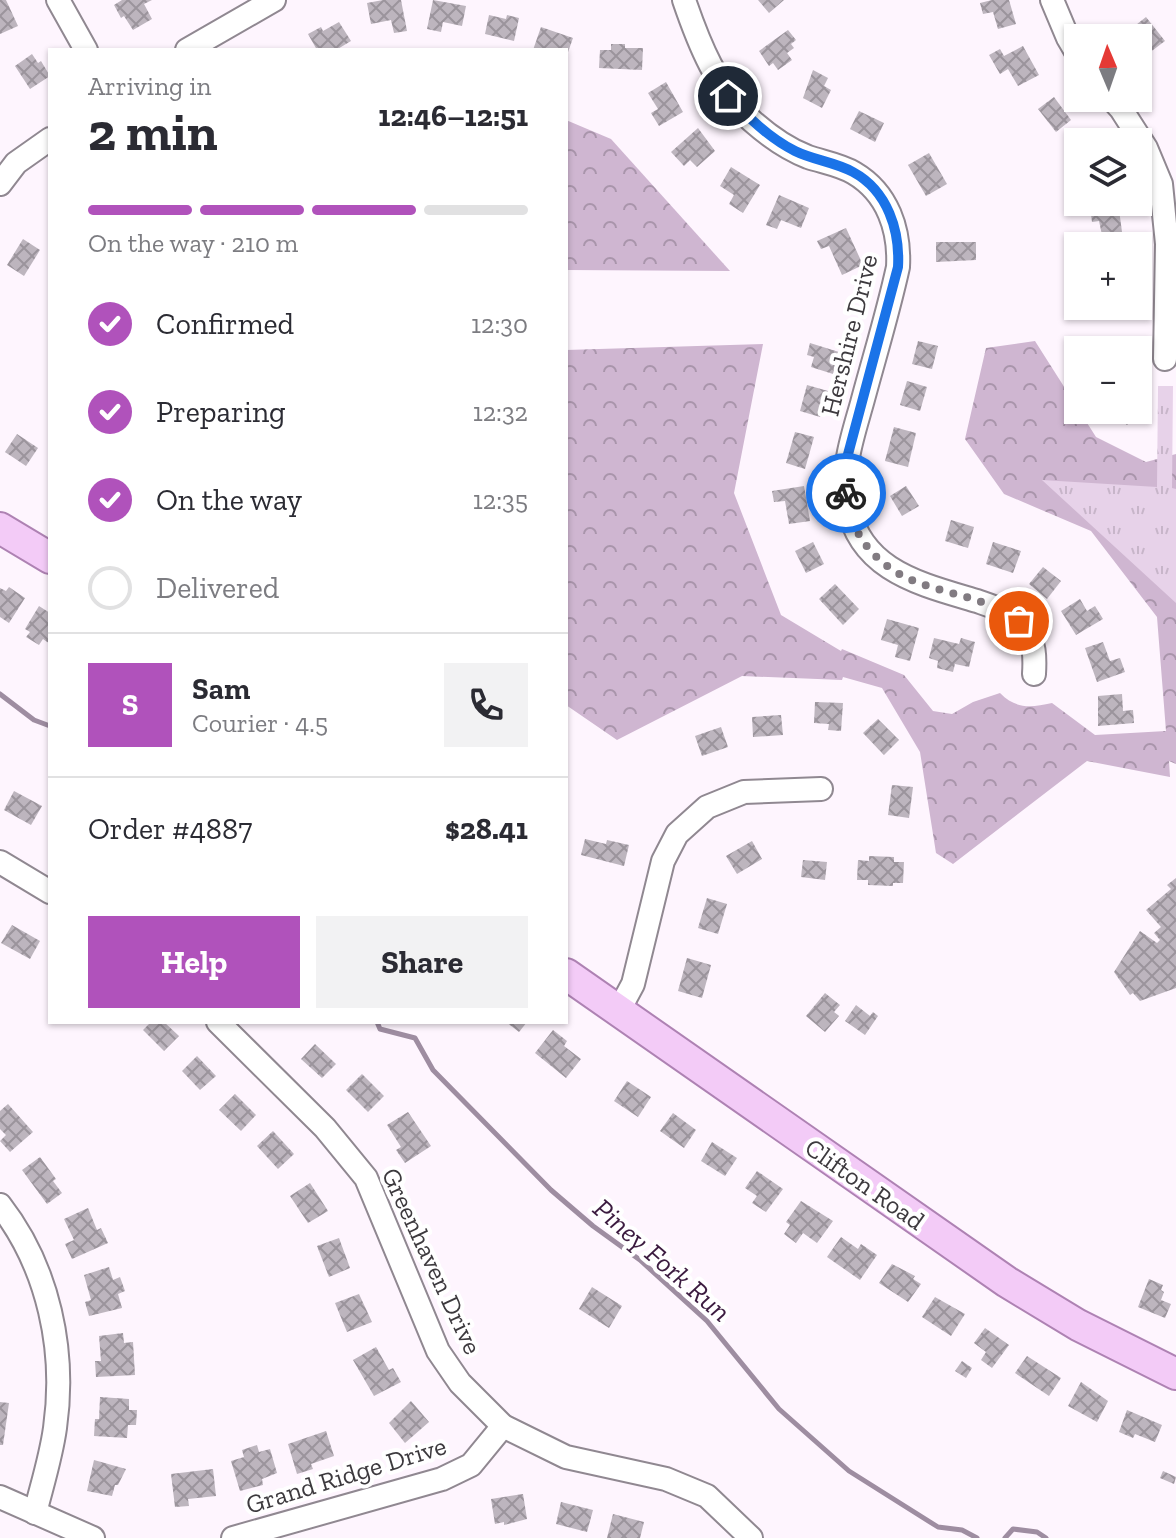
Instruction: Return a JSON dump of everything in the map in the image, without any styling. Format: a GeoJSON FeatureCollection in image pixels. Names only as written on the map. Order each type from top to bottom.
{"type":"FeatureCollection","features":[{"type":"Feature","properties":{"kind":"main road"},"geometry":{"type":"LineString","coordinates":[[0,528],[48,557]]}},
{"type":"Feature","properties":{"kind":"main road","name":"Clifton Road"},"geometry":{"type":"LineString","coordinates":[[568,975],[1007,1282],[1078,1325],[1176,1374]]}},
{"type":"Feature","properties":{"kind":"street"},"geometry":{"type":"LineString","coordinates":[[58,0],[85,48]]}},
{"type":"Feature","properties":{"kind":"street"},"geometry":{"type":"LineString","coordinates":[[190,48],[274,0]]}},
{"type":"Feature","properties":{"kind":"street","name":"Hershire Drive"},"geometry":{"type":"LineString","coordinates":[[684,0],[718,80],[738,107],[765,132],[794,150],[852,171],[862,178],[887,208],[898,235],[898,267],[847,458],[847,503],[856,530],[873,554],[900,576],[997,608],[1019,621],[1034,647],[1034,674]]}},
{"type":"Feature","properties":{"kind":"street"},"geometry":{"type":"LineString","coordinates":[[1052,0],[1064,28]]}},
{"type":"Feature","properties":{"kind":"street"},"geometry":{"type":"LineString","coordinates":[[1121,112],[1168,182],[1165,359]]}},
{"type":"Feature","properties":{"kind":"street"},"geometry":{"type":"LineString","coordinates":[[0,184],[16,163],[48,140]]}},
{"type":"Feature","properties":{"kind":"street"},"geometry":{"type":"LineString","coordinates":[[618,1012],[633,984],[663,861],[677,834],[707,807],[744,792],[821,789]]}},
{"type":"Feature","properties":{"kind":"street"},"geometry":{"type":"LineString","coordinates":[[0,862],[48,891]]}},
{"type":"Feature","properties":{"kind":"street","name":"Greenhaven Drive"},"geometry":{"type":"LineString","coordinates":[[220,1024],[325,1128],[366,1178],[438,1351],[460,1383],[503,1426],[566,1457],[666,1479],[707,1496],[751,1538]]}},
{"type":"Feature","properties":{"kind":"street"},"geometry":{"type":"LineString","coordinates":[[0,1205],[34,1263],[52,1318],[60,1367],[55,1430],[35,1513]]}},
{"type":"Feature","properties":{"kind":"street","name":"Grand Ridge Drive"},"geometry":{"type":"LineString","coordinates":[[233,1538],[442,1479],[471,1465],[503,1426]]}},
{"type":"Feature","properties":{"kind":"street"},"geometry":{"type":"LineString","coordinates":[[0,1497],[93,1538]]}},
{"type":"Feature","properties":{"kind":"green space"},"geometry":{"type":"Polygon","coordinates":[[[568,121],[611,139],[730,271],[568,270],[568,121]]]}},
{"type":"Feature","properties":{"kind":"green space"},"geometry":{"type":"Polygon","coordinates":[[[1035,341],[1064,387],[1064,424],[1088,424],[1096,437],[1146,462],[1176,454],[1176,764],[1169,761],[1170,777],[1087,761],[953,864],[936,853],[920,752],[882,688],[843,677],[842,680],[742,676],[617,740],[568,706],[568,350],[763,344],[734,493],[781,615],[841,651],[904,675],[933,711],[952,714],[973,702],[1000,693],[1024,706],[1052,703],[1095,735],[1166,731],[1157,617],[1091,531],[1004,494],[965,439],[986,348],[1035,341]]]}},
{"type":"Feature","properties":{"kind":"green space"},"geometry":{"type":"Polygon","coordinates":[[[1158,386],[1173,386],[1172,488],[1176,489],[1176,603],[1042,480],[1157,487],[1158,386]]]}},
{"type":"Feature","properties":{"kind":"building"},"geometry":{"type":"Polygon","coordinates":[[[0,0],[6,0],[18,26],[0,34],[0,0]]]}},
{"type":"Feature","properties":{"kind":"building"},"geometry":{"type":"Polygon","coordinates":[[[122,0],[152,0],[144,4],[152,19],[133,30],[114,5],[122,0]]]}},
{"type":"Feature","properties":{"kind":"building"},"geometry":{"type":"Polygon","coordinates":[[[401,0],[407,31],[394,33],[391,20],[371,24],[367,3],[401,0]]]}},
{"type":"Feature","properties":{"kind":"building"},"geometry":{"type":"Polygon","coordinates":[[[433,0],[466,6],[462,26],[443,22],[441,32],[427,29],[433,0]]]}},
{"type":"Feature","properties":{"kind":"building"},"geometry":{"type":"Polygon","coordinates":[[[758,0],[784,0],[769,13],[758,0]]]}},
{"type":"Feature","properties":{"kind":"building"},"geometry":{"type":"Polygon","coordinates":[[[1009,0],[1016,24],[998,29],[993,12],[983,14],[980,3],[1009,0]]]}},
{"type":"Feature","properties":{"kind":"building"},"geometry":{"type":"Polygon","coordinates":[[[489,15],[519,18],[514,41],[485,34],[489,15]]]}},
{"type":"Feature","properties":{"kind":"building"},"geometry":{"type":"Polygon","coordinates":[[[1146,17],[1152,24],[1137,24],[1146,17]]]}},
{"type":"Feature","properties":{"kind":"building"},"geometry":{"type":"Polygon","coordinates":[[[339,22],[351,41],[339,48],[316,48],[308,34],[321,27],[323,31],[339,22]]]}},
{"type":"Feature","properties":{"kind":"building"},"geometry":{"type":"Polygon","coordinates":[[[1152,25],[1165,41],[1152,51],[1152,25]]]}},
{"type":"Feature","properties":{"kind":"building"},"geometry":{"type":"Polygon","coordinates":[[[541,27],[573,38],[568,52],[568,48],[534,48],[541,27]]]}},
{"type":"Feature","properties":{"kind":"building"},"geometry":{"type":"Polygon","coordinates":[[[788,30],[796,40],[791,44],[794,48],[787,53],[792,60],[778,70],[773,63],[769,66],[759,51],[788,30]]]}},
{"type":"Feature","properties":{"kind":"building"},"geometry":{"type":"Polygon","coordinates":[[[611,44],[643,48],[642,70],[599,68],[600,50],[611,50],[611,44]]]}},
{"type":"Feature","properties":{"kind":"building"},"geometry":{"type":"Polygon","coordinates":[[[1023,46],[1039,75],[1018,86],[1008,69],[1000,74],[989,55],[1000,49],[1004,56],[1023,46]]]}},
{"type":"Feature","properties":{"kind":"building"},"geometry":{"type":"Polygon","coordinates":[[[32,54],[38,63],[41,61],[48,77],[30,89],[15,66],[32,54]]]}},
{"type":"Feature","properties":{"kind":"building"},"geometry":{"type":"Polygon","coordinates":[[[813,70],[828,78],[824,86],[831,90],[822,108],[803,98],[813,70]]]}},
{"type":"Feature","properties":{"kind":"building"},"geometry":{"type":"Polygon","coordinates":[[[666,82],[683,112],[659,126],[651,113],[658,109],[648,93],[666,82]]]}},
{"type":"Feature","properties":{"kind":"building"},"geometry":{"type":"Polygon","coordinates":[[[1054,97],[1071,120],[1056,132],[1038,109],[1054,97]]]}},
{"type":"Feature","properties":{"kind":"building"},"geometry":{"type":"Polygon","coordinates":[[[859,111],[884,123],[875,142],[850,129],[859,111]]]}},
{"type":"Feature","properties":{"kind":"building"},"geometry":{"type":"Polygon","coordinates":[[[698,128],[715,151],[697,167],[690,160],[684,166],[671,152],[698,128]]]}},
{"type":"Feature","properties":{"kind":"building"},"geometry":{"type":"Polygon","coordinates":[[[929,153],[947,184],[926,196],[908,165],[929,153]]]}},
{"type":"Feature","properties":{"kind":"building"},"geometry":{"type":"Polygon","coordinates":[[[731,167],[760,185],[743,213],[729,204],[734,195],[720,186],[731,167]]]}},
{"type":"Feature","properties":{"kind":"building"},"geometry":{"type":"Polygon","coordinates":[[[779,195],[809,208],[801,228],[781,220],[777,229],[766,225],[779,195]]]}},
{"type":"Feature","properties":{"kind":"building"},"geometry":{"type":"Polygon","coordinates":[[[1091,216],[1120,216],[1122,232],[1101,232],[1099,221],[1092,222],[1091,216]]]}},
{"type":"Feature","properties":{"kind":"building"},"geometry":{"type":"Polygon","coordinates":[[[846,228],[863,265],[842,275],[829,246],[821,249],[817,241],[846,228]]]}},
{"type":"Feature","properties":{"kind":"building"},"geometry":{"type":"Polygon","coordinates":[[[23,239],[40,250],[24,276],[7,265],[23,239]]]}},
{"type":"Feature","properties":{"kind":"building"},"geometry":{"type":"Polygon","coordinates":[[[936,242],[976,242],[976,260],[936,262],[936,242]]]}},
{"type":"Feature","properties":{"kind":"building"},"geometry":{"type":"Polygon","coordinates":[[[918,341],[938,346],[932,369],[912,364],[918,341]]]}},
{"type":"Feature","properties":{"kind":"building"},"geometry":{"type":"Polygon","coordinates":[[[810,343],[839,352],[833,374],[811,367],[814,357],[807,355],[810,343]]]}},
{"type":"Feature","properties":{"kind":"building"},"geometry":{"type":"Polygon","coordinates":[[[907,381],[927,387],[920,411],[900,405],[907,381]]]}},
{"type":"Feature","properties":{"kind":"building"},"geometry":{"type":"Polygon","coordinates":[[[807,385],[828,391],[820,417],[800,411],[807,385]]]}},
{"type":"Feature","properties":{"kind":"building"},"geometry":{"type":"Polygon","coordinates":[[[894,427],[916,433],[908,467],[885,461],[894,427]]]}},
{"type":"Feature","properties":{"kind":"building"},"geometry":{"type":"Polygon","coordinates":[[[795,432],[814,437],[805,469],[786,463],[795,432]]]}},
{"type":"Feature","properties":{"kind":"building"},"geometry":{"type":"Polygon","coordinates":[[[17,434],[38,448],[26,466],[5,452],[17,434]]]}},
{"type":"Feature","properties":{"kind":"building"},"geometry":{"type":"Polygon","coordinates":[[[804,486],[810,521],[789,524],[785,501],[774,502],[772,491],[804,486]]]}},
{"type":"Feature","properties":{"kind":"building"},"geometry":{"type":"Polygon","coordinates":[[[906,486],[919,506],[902,516],[890,496],[906,486]]]}},
{"type":"Feature","properties":{"kind":"building"},"geometry":{"type":"Polygon","coordinates":[[[951,520],[974,527],[968,548],[945,541],[951,520]]]}},
{"type":"Feature","properties":{"kind":"building"},"geometry":{"type":"Polygon","coordinates":[[[813,542],[824,564],[806,573],[795,551],[813,542]]]}},
{"type":"Feature","properties":{"kind":"building"},"geometry":{"type":"Polygon","coordinates":[[[993,542],[1021,551],[1013,573],[986,564],[993,542]]]}},
{"type":"Feature","properties":{"kind":"building"},"geometry":{"type":"Polygon","coordinates":[[[1043,567],[1061,581],[1047,599],[1029,584],[1043,567]]]}},
{"type":"Feature","properties":{"kind":"building"},"geometry":{"type":"Polygon","coordinates":[[[835,584],[859,609],[843,625],[819,599],[835,584]]]}},
{"type":"Feature","properties":{"kind":"building"},"geometry":{"type":"Polygon","coordinates":[[[9,587],[25,598],[9,623],[0,617],[0,588],[6,591],[9,587]]]}},
{"type":"Feature","properties":{"kind":"building"},"geometry":{"type":"Polygon","coordinates":[[[1080,599],[1087,611],[1095,606],[1103,619],[1076,635],[1061,611],[1080,599]]]}},
{"type":"Feature","properties":{"kind":"building"},"geometry":{"type":"Polygon","coordinates":[[[39,606],[48,612],[48,643],[43,639],[39,645],[26,637],[30,632],[25,629],[39,606]]]}},
{"type":"Feature","properties":{"kind":"building"},"geometry":{"type":"Polygon","coordinates":[[[887,619],[919,628],[910,661],[895,657],[898,645],[881,640],[887,619]]]}},
{"type":"Feature","properties":{"kind":"building"},"geometry":{"type":"Polygon","coordinates":[[[934,638],[959,644],[961,638],[975,642],[969,667],[955,664],[953,672],[937,668],[938,661],[929,658],[934,638]]]}},
{"type":"Feature","properties":{"kind":"building"},"geometry":{"type":"Polygon","coordinates":[[[1103,642],[1110,661],[1120,658],[1125,672],[1097,682],[1085,648],[1103,642]]]}},
{"type":"Feature","properties":{"kind":"building"},"geometry":{"type":"Polygon","coordinates":[[[1122,694],[1123,711],[1133,710],[1134,723],[1098,726],[1098,696],[1122,694]]]}},
{"type":"Feature","properties":{"kind":"building"},"geometry":{"type":"Polygon","coordinates":[[[815,702],[843,703],[841,731],[828,730],[829,724],[814,723],[815,702]]]}},
{"type":"Feature","properties":{"kind":"building"},"geometry":{"type":"Polygon","coordinates":[[[781,715],[783,735],[753,737],[752,717],[781,715]]]}},
{"type":"Feature","properties":{"kind":"building"},"geometry":{"type":"Polygon","coordinates":[[[878,719],[899,740],[884,755],[863,733],[878,719]]]}},
{"type":"Feature","properties":{"kind":"building"},"geometry":{"type":"Polygon","coordinates":[[[721,727],[728,747],[702,756],[695,736],[721,727]]]}},
{"type":"Feature","properties":{"kind":"building"},"geometry":{"type":"Polygon","coordinates":[[[892,785],[913,787],[909,818],[888,815],[892,785]]]}},
{"type":"Feature","properties":{"kind":"building"},"geometry":{"type":"Polygon","coordinates":[[[14,791],[42,806],[31,825],[4,810],[14,791]]]}},
{"type":"Feature","properties":{"kind":"building"},"geometry":{"type":"Polygon","coordinates":[[[585,839],[629,845],[624,866],[581,855],[585,839]]]}},
{"type":"Feature","properties":{"kind":"building"},"geometry":{"type":"Polygon","coordinates":[[[752,841],[762,859],[737,874],[726,856],[752,841]]]}},
{"type":"Feature","properties":{"kind":"building"},"geometry":{"type":"Polygon","coordinates":[[[869,856],[894,857],[894,862],[904,862],[903,883],[893,883],[893,886],[868,885],[868,880],[857,880],[858,860],[869,861],[869,856]]]}},
{"type":"Feature","properties":{"kind":"building"},"geometry":{"type":"Polygon","coordinates":[[[803,860],[827,862],[825,880],[801,877],[803,860]]]}},
{"type":"Feature","properties":{"kind":"building"},"geometry":{"type":"Polygon","coordinates":[[[1176,878],[1176,988],[1140,1001],[1133,993],[1130,995],[1114,972],[1140,931],[1157,943],[1160,940],[1154,933],[1161,927],[1146,910],[1171,889],[1167,885],[1176,878]]]}},
{"type":"Feature","properties":{"kind":"building"},"geometry":{"type":"Polygon","coordinates":[[[707,898],[727,904],[718,934],[698,928],[707,898]]]}},
{"type":"Feature","properties":{"kind":"building"},"geometry":{"type":"Polygon","coordinates":[[[12,925],[40,941],[30,959],[1,943],[12,925]]]}},
{"type":"Feature","properties":{"kind":"building"},"geometry":{"type":"Polygon","coordinates":[[[687,958],[711,965],[702,998],[678,991],[687,958]]]}},
{"type":"Feature","properties":{"kind":"building"},"geometry":{"type":"Polygon","coordinates":[[[825,993],[840,1005],[834,1012],[839,1016],[825,1032],[806,1016],[825,993]]]}},
{"type":"Feature","properties":{"kind":"building"},"geometry":{"type":"Polygon","coordinates":[[[856,1005],[870,1016],[873,1012],[878,1016],[865,1035],[845,1021],[856,1005]]]}},
{"type":"Feature","properties":{"kind":"building"},"geometry":{"type":"Polygon","coordinates":[[[149,1024],[166,1024],[179,1036],[164,1051],[143,1030],[149,1024]]]}},
{"type":"Feature","properties":{"kind":"building"},"geometry":{"type":"Polygon","coordinates":[[[509,1024],[525,1024],[519,1032],[509,1024]]]}},
{"type":"Feature","properties":{"kind":"building"},"geometry":{"type":"Polygon","coordinates":[[[553,1030],[567,1041],[564,1046],[581,1059],[566,1078],[535,1053],[553,1030]]]}},
{"type":"Feature","properties":{"kind":"building"},"geometry":{"type":"Polygon","coordinates":[[[315,1044],[336,1064],[322,1078],[301,1059],[315,1044]]]}},
{"type":"Feature","properties":{"kind":"building"},"geometry":{"type":"Polygon","coordinates":[[[197,1056],[216,1076],[200,1090],[182,1071],[197,1056]]]}},
{"type":"Feature","properties":{"kind":"building"},"geometry":{"type":"Polygon","coordinates":[[[362,1074],[384,1096],[368,1112],[346,1090],[362,1074]]]}},
{"type":"Feature","properties":{"kind":"building"},"geometry":{"type":"Polygon","coordinates":[[[627,1081],[651,1097],[638,1117],[614,1101],[627,1081]]]}},
{"type":"Feature","properties":{"kind":"building"},"geometry":{"type":"Polygon","coordinates":[[[235,1094],[256,1115],[241,1131],[219,1110],[235,1094]]]}},
{"type":"Feature","properties":{"kind":"building"},"geometry":{"type":"Polygon","coordinates":[[[8,1104],[33,1132],[10,1152],[0,1141],[6,1135],[0,1129],[0,1111],[8,1104]]]}},
{"type":"Feature","properties":{"kind":"building"},"geometry":{"type":"Polygon","coordinates":[[[408,1112],[431,1146],[405,1163],[396,1150],[401,1147],[387,1125],[408,1112]]]}},
{"type":"Feature","properties":{"kind":"building"},"geometry":{"type":"Polygon","coordinates":[[[673,1113],[696,1130],[684,1148],[660,1131],[673,1113]]]}},
{"type":"Feature","properties":{"kind":"building"},"geometry":{"type":"Polygon","coordinates":[[[273,1131],[294,1154],[278,1169],[257,1146],[273,1131]]]}},
{"type":"Feature","properties":{"kind":"building"},"geometry":{"type":"Polygon","coordinates":[[[712,1142],[737,1158],[725,1176],[701,1161],[712,1142]]]}},
{"type":"Feature","properties":{"kind":"building"},"geometry":{"type":"Polygon","coordinates":[[[40,1157],[62,1193],[47,1204],[22,1170],[40,1157]]]}},
{"type":"Feature","properties":{"kind":"building"},"geometry":{"type":"Polygon","coordinates":[[[757,1171],[783,1189],[766,1212],[752,1203],[757,1196],[745,1188],[757,1171]]]}},
{"type":"Feature","properties":{"kind":"building"},"geometry":{"type":"Polygon","coordinates":[[[310,1183],[328,1211],[308,1223],[290,1196],[310,1183]]]}},
{"type":"Feature","properties":{"kind":"building"},"geometry":{"type":"Polygon","coordinates":[[[801,1201],[833,1221],[817,1243],[803,1233],[796,1243],[784,1234],[790,1225],[786,1222],[801,1201]]]}},
{"type":"Feature","properties":{"kind":"building"},"geometry":{"type":"Polygon","coordinates":[[[88,1208],[97,1230],[101,1228],[108,1243],[72,1259],[65,1244],[74,1240],[64,1219],[88,1208]]]}},
{"type":"Feature","properties":{"kind":"building"},"geometry":{"type":"Polygon","coordinates":[[[841,1237],[858,1249],[861,1244],[877,1255],[860,1280],[827,1257],[841,1237]]]}},
{"type":"Feature","properties":{"kind":"building"},"geometry":{"type":"Polygon","coordinates":[[[339,1238],[350,1268],[329,1277],[317,1246],[339,1238]]]}},
{"type":"Feature","properties":{"kind":"building"},"geometry":{"type":"Polygon","coordinates":[[[892,1264],[915,1276],[913,1279],[921,1284],[908,1302],[879,1283],[892,1264]]]}},
{"type":"Feature","properties":{"kind":"building"},"geometry":{"type":"Polygon","coordinates":[[[109,1267],[113,1280],[120,1277],[125,1291],[118,1294],[122,1308],[89,1316],[85,1302],[91,1300],[84,1275],[109,1267]]]}},
{"type":"Feature","properties":{"kind":"building"},"geometry":{"type":"Polygon","coordinates":[[[1149,1279],[1163,1285],[1161,1300],[1171,1304],[1165,1318],[1138,1307],[1149,1279]]]}},
{"type":"Feature","properties":{"kind":"building"},"geometry":{"type":"Polygon","coordinates":[[[592,1287],[622,1306],[609,1328],[579,1309],[592,1287]]]}},
{"type":"Feature","properties":{"kind":"building"},"geometry":{"type":"Polygon","coordinates":[[[359,1294],[372,1322],[347,1332],[335,1303],[359,1294]]]}},
{"type":"Feature","properties":{"kind":"building"},"geometry":{"type":"Polygon","coordinates":[[[935,1297],[965,1314],[951,1336],[922,1317],[935,1297]]]}},
{"type":"Feature","properties":{"kind":"building"},"geometry":{"type":"Polygon","coordinates":[[[985,1328],[1009,1345],[992,1368],[981,1360],[986,1352],[974,1343],[985,1328]]]}},
{"type":"Feature","properties":{"kind":"building"},"geometry":{"type":"Polygon","coordinates":[[[123,1333],[124,1343],[133,1342],[135,1375],[96,1377],[95,1361],[101,1361],[99,1336],[123,1333]]]}},
{"type":"Feature","properties":{"kind":"building"},"geometry":{"type":"Polygon","coordinates":[[[376,1347],[389,1370],[393,1368],[401,1382],[374,1396],[353,1360],[376,1347]]]}},
{"type":"Feature","properties":{"kind":"building"},"geometry":{"type":"Polygon","coordinates":[[[1027,1356],[1061,1378],[1049,1396],[1015,1373],[1027,1356]]]}},
{"type":"Feature","properties":{"kind":"building"},"geometry":{"type":"Polygon","coordinates":[[[962,1361],[972,1368],[966,1378],[955,1371],[962,1361]]]}},
{"type":"Feature","properties":{"kind":"building"},"geometry":{"type":"Polygon","coordinates":[[[1081,1382],[1108,1401],[1097,1422],[1068,1406],[1081,1382]]]}},
{"type":"Feature","properties":{"kind":"building"},"geometry":{"type":"Polygon","coordinates":[[[100,1397],[129,1399],[129,1410],[137,1410],[136,1425],[128,1425],[127,1438],[94,1436],[100,1397]]]}},
{"type":"Feature","properties":{"kind":"building"},"geometry":{"type":"Polygon","coordinates":[[[411,1401],[429,1422],[405,1443],[389,1423],[411,1401]]]}},
{"type":"Feature","properties":{"kind":"building"},"geometry":{"type":"Polygon","coordinates":[[[0,1402],[9,1403],[3,1445],[0,1445],[0,1402]]]}},
{"type":"Feature","properties":{"kind":"building"},"geometry":{"type":"Polygon","coordinates":[[[1127,1410],[1162,1425],[1155,1442],[1119,1432],[1127,1410]]]}},
{"type":"Feature","properties":{"kind":"building"},"geometry":{"type":"Polygon","coordinates":[[[326,1431],[334,1456],[311,1464],[313,1469],[297,1474],[288,1444],[326,1431]]]}},
{"type":"Feature","properties":{"kind":"building"},"geometry":{"type":"Polygon","coordinates":[[[257,1445],[259,1452],[270,1449],[277,1473],[262,1479],[263,1485],[240,1491],[231,1461],[244,1457],[242,1450],[257,1445]]]}},
{"type":"Feature","properties":{"kind":"building"},"geometry":{"type":"Polygon","coordinates":[[[94,1460],[126,1469],[118,1485],[115,1485],[112,1496],[87,1491],[94,1460]]]}},
{"type":"Feature","properties":{"kind":"building"},"geometry":{"type":"Polygon","coordinates":[[[213,1469],[216,1496],[188,1499],[189,1506],[175,1507],[171,1474],[213,1469]]]}},
{"type":"Feature","properties":{"kind":"building"},"geometry":{"type":"Polygon","coordinates":[[[1163,1471],[1176,1477],[1174,1484],[1160,1478],[1163,1471]]]}},
{"type":"Feature","properties":{"kind":"building"},"geometry":{"type":"Polygon","coordinates":[[[523,1494],[527,1519],[495,1524],[491,1499],[523,1494]]]}},
{"type":"Feature","properties":{"kind":"building"},"geometry":{"type":"Polygon","coordinates":[[[561,1502],[593,1510],[587,1532],[556,1524],[561,1502]]]}},
{"type":"Feature","properties":{"kind":"building"},"geometry":{"type":"Polygon","coordinates":[[[613,1514],[644,1522],[640,1538],[607,1538],[613,1514]]]}},
{"type":"Feature","properties":{"kind":"waterway","name":"Piney Fork Run"},"geometry":{"type":"LineString","coordinates":[[0,694],[34,720],[48,725]]}},
{"type":"Feature","properties":{"kind":"waterway","name":"Piney Fork Run"},"geometry":{"type":"LineString","coordinates":[[378,1024],[380,1029],[415,1038],[433,1070],[551,1190],[640,1260],[707,1321],[779,1409],[849,1471],[938,1527],[962,1530],[977,1538]]}},
{"type":"Feature","properties":{"kind":"waterway","name":"Piney Fork Run"},"geometry":{"type":"LineString","coordinates":[[1005,1538],[1013,1529],[1037,1532],[1046,1538]]}},
{"type":"Feature","properties":{"kind":"way so far"},"geometry":{"type":"LineString","coordinates":[[846,493],[856,530],[887,567],[916,583],[997,608],[1019,621]]}},
{"type":"Feature","properties":{"kind":"route"},"geometry":{"type":"LineString","coordinates":[[728,96],[765,132],[780,142],[862,178],[887,208],[898,235],[898,267],[847,458],[846,493]]}}]}
